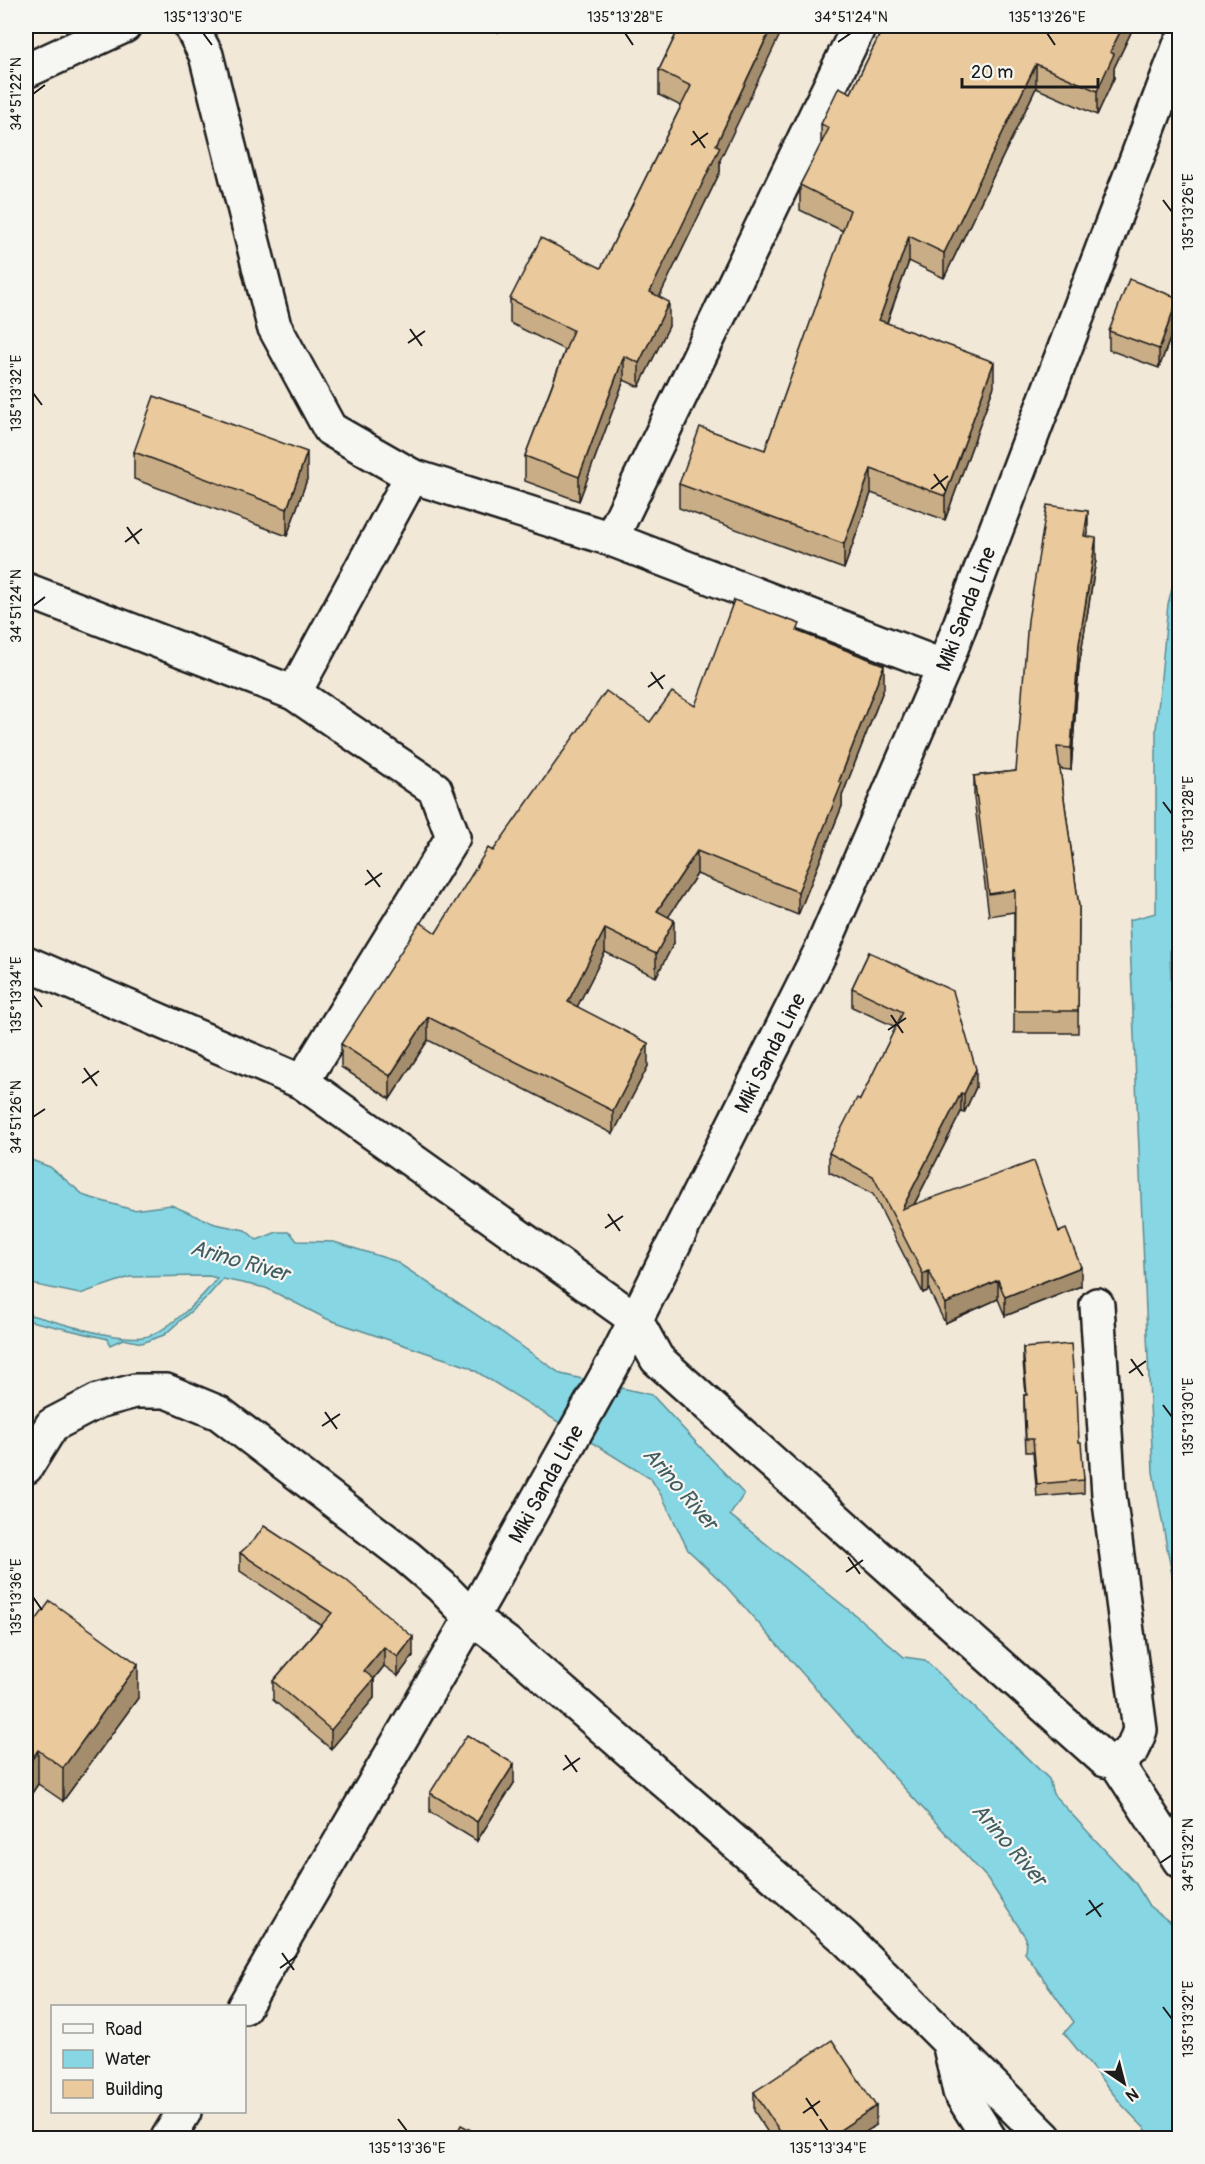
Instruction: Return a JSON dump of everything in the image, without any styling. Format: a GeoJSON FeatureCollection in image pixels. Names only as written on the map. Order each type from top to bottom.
{"type":"FeatureCollection","features":[{"type":"Feature","properties":{"kind":"street"},"geometry":{"type":"LineString","coordinates":[[26,72],[124,26]]}},
{"type":"Feature","properties":{"kind":"street"},"geometry":{"type":"LineString","coordinates":[[191,26],[206,55],[274,326],[330,429],[412,476],[611,539],[944,667]]}},
{"type":"Feature","properties":{"kind":"street"},"geometry":{"type":"LineString","coordinates":[[611,539],[859,26]]}},
{"type":"Feature","properties":{"kind":"street","name":"Miki Sanda Line"},"geometry":{"type":"LineString","coordinates":[[245,2005],[478,1606],[617,1357],[820,953],[944,667],[1179,45]]}},
{"type":"Feature","properties":{"kind":"street"},"geometry":{"type":"LineString","coordinates":[[294,693],[412,476]]}},
{"type":"Feature","properties":{"kind":"street"},"geometry":{"type":"LineString","coordinates":[[26,590],[294,693],[435,789],[453,837],[302,1082]]}},
{"type":"Feature","properties":{"kind":"street"},"geometry":{"type":"LineString","coordinates":[[26,963],[302,1082],[635,1319],[657,1359],[1105,1760],[1116,1762],[1179,1861]]}},
{"type":"Feature","properties":{"kind":"street"},"geometry":{"type":"LineString","coordinates":[[1097,1305],[1109,1495],[1140,1730],[1133,1749],[1116,1762]]}},
{"type":"Feature","properties":{"kind":"street"},"geometry":{"type":"LineString","coordinates":[[26,1467],[52,1425],[98,1401],[135,1391],[166,1391],[219,1413],[406,1556],[441,1587],[478,1606],[506,1643],[844,1937],[1045,2139]]}},
{"type":"Feature","properties":{"kind":"street"},"geometry":{"type":"LineString","coordinates":[[949,2043],[960,2092],[989,2139]]}},
{"type":"Feature","properties":{"kind":"street"},"geometry":{"type":"LineString","coordinates":[[168,2139],[183,2113]]}},
{"type":"Feature","properties":{"kind":"water"},"geometry":{"type":"Polygon","coordinates":[[[1179,562],[1180,936],[1170,950],[1172,1008],[1180,1031],[1179,1612],[1153,1472],[1129,920],[1156,913],[1156,730],[1168,604],[1179,562]]]}},
{"type":"Feature","properties":{"kind":"water","name":"Arino River"},"geometry":{"type":"Polygon","coordinates":[[[26,1158],[50,1167],[85,1196],[133,1210],[171,1205],[215,1224],[245,1230],[257,1240],[277,1232],[290,1232],[297,1241],[334,1242],[395,1261],[561,1374],[652,1395],[744,1494],[730,1515],[904,1657],[925,1660],[1049,1779],[1053,1794],[1136,1884],[1149,1906],[1179,1929],[1179,2138],[1154,2138],[1123,2106],[1064,2033],[1074,2022],[1025,1953],[1026,1938],[987,1878],[882,1764],[723,1583],[688,1550],[663,1498],[651,1479],[469,1367],[327,1319],[266,1288],[223,1279],[208,1296],[164,1335],[142,1343],[123,1339],[110,1345],[108,1339],[26,1320],[26,1314],[100,1333],[143,1337],[152,1335],[173,1322],[203,1295],[217,1278],[209,1276],[130,1277],[80,1294],[26,1283],[26,1158]]]}},
{"type":"Feature","properties":{"kind":"building"},"geometry":{"type":"Polygon","coordinates":[[[680,26],[772,26],[716,145],[720,147],[650,292],[669,302],[639,363],[624,356],[579,477],[525,456],[573,330],[510,299],[541,238],[601,268],[691,86],[659,70],[680,26]]]}},
{"type":"Feature","properties":{"kind":"building"},"geometry":{"type":"Polygon","coordinates":[[[884,26],[1123,26],[1110,52],[1114,54],[1097,91],[1036,64],[944,253],[909,236],[879,320],[994,362],[945,496],[871,469],[844,544],[679,484],[700,427],[765,450],[850,210],[800,185],[829,128],[821,124],[839,87],[851,93],[884,26]]]}},
{"type":"Feature","properties":{"kind":"building"},"geometry":{"type":"Polygon","coordinates":[[[1129,279],[1178,298],[1159,349],[1109,331],[1129,279]]]}},
{"type":"Feature","properties":{"kind":"building"},"geometry":{"type":"Polygon","coordinates":[[[154,396],[307,452],[287,509],[134,452],[154,396]]]}},
{"type":"Feature","properties":{"kind":"building"},"geometry":{"type":"Polygon","coordinates":[[[1047,505],[1088,511],[1084,536],[1096,538],[1079,644],[1071,748],[1057,747],[1079,907],[1078,1011],[1014,1011],[1015,890],[989,894],[974,776],[1016,771],[1028,620],[1047,505]]]}},
{"type":"Feature","properties":{"kind":"building"},"geometry":{"type":"Polygon","coordinates":[[[734,600],[800,624],[797,631],[884,665],[839,781],[842,783],[798,892],[697,851],[657,911],[674,920],[656,954],[605,929],[568,1002],[648,1043],[613,1111],[428,1017],[390,1076],[341,1044],[420,922],[436,933],[488,848],[493,851],[606,691],[650,722],[672,692],[695,706],[734,600]]]}},
{"type":"Feature","properties":{"kind":"building"},"geometry":{"type":"Polygon","coordinates":[[[869,952],[953,991],[976,1069],[964,1094],[961,1093],[902,1209],[1034,1161],[1059,1232],[1066,1229],[1081,1267],[1005,1297],[998,1280],[945,1304],[929,1271],[923,1274],[873,1176],[829,1153],[857,1098],[860,1100],[903,1012],[852,988],[869,952]]]}},
{"type":"Feature","properties":{"kind":"building"},"geometry":{"type":"Polygon","coordinates":[[[1071,1344],[1084,1480],[1037,1484],[1033,1439],[1026,1439],[1024,1395],[1027,1395],[1023,1348],[1071,1344]]]}},
{"type":"Feature","properties":{"kind":"building"},"geometry":{"type":"Polygon","coordinates":[[[264,1526],[345,1579],[413,1637],[398,1657],[384,1647],[364,1671],[374,1679],[331,1730],[273,1681],[332,1613],[240,1553],[255,1539],[264,1526]]]}},
{"type":"Feature","properties":{"kind":"building"},"geometry":{"type":"Polygon","coordinates":[[[50,1601],[138,1664],[63,1768],[38,1750],[28,1765],[26,1763],[26,1634],[50,1601]]]}},
{"type":"Feature","properties":{"kind":"building"},"geometry":{"type":"Polygon","coordinates":[[[467,1735],[514,1764],[477,1822],[430,1793],[467,1735]]]}},
{"type":"Feature","properties":{"kind":"building"},"geometry":{"type":"Polygon","coordinates":[[[832,2040],[876,2106],[831,2136],[833,2139],[785,2139],[754,2092],[832,2040]]]}},
{"type":"Feature","properties":{"kind":"building"},"geometry":{"type":"Polygon","coordinates":[[[461,2125],[488,2139],[454,2139],[461,2125]]]}}]}
